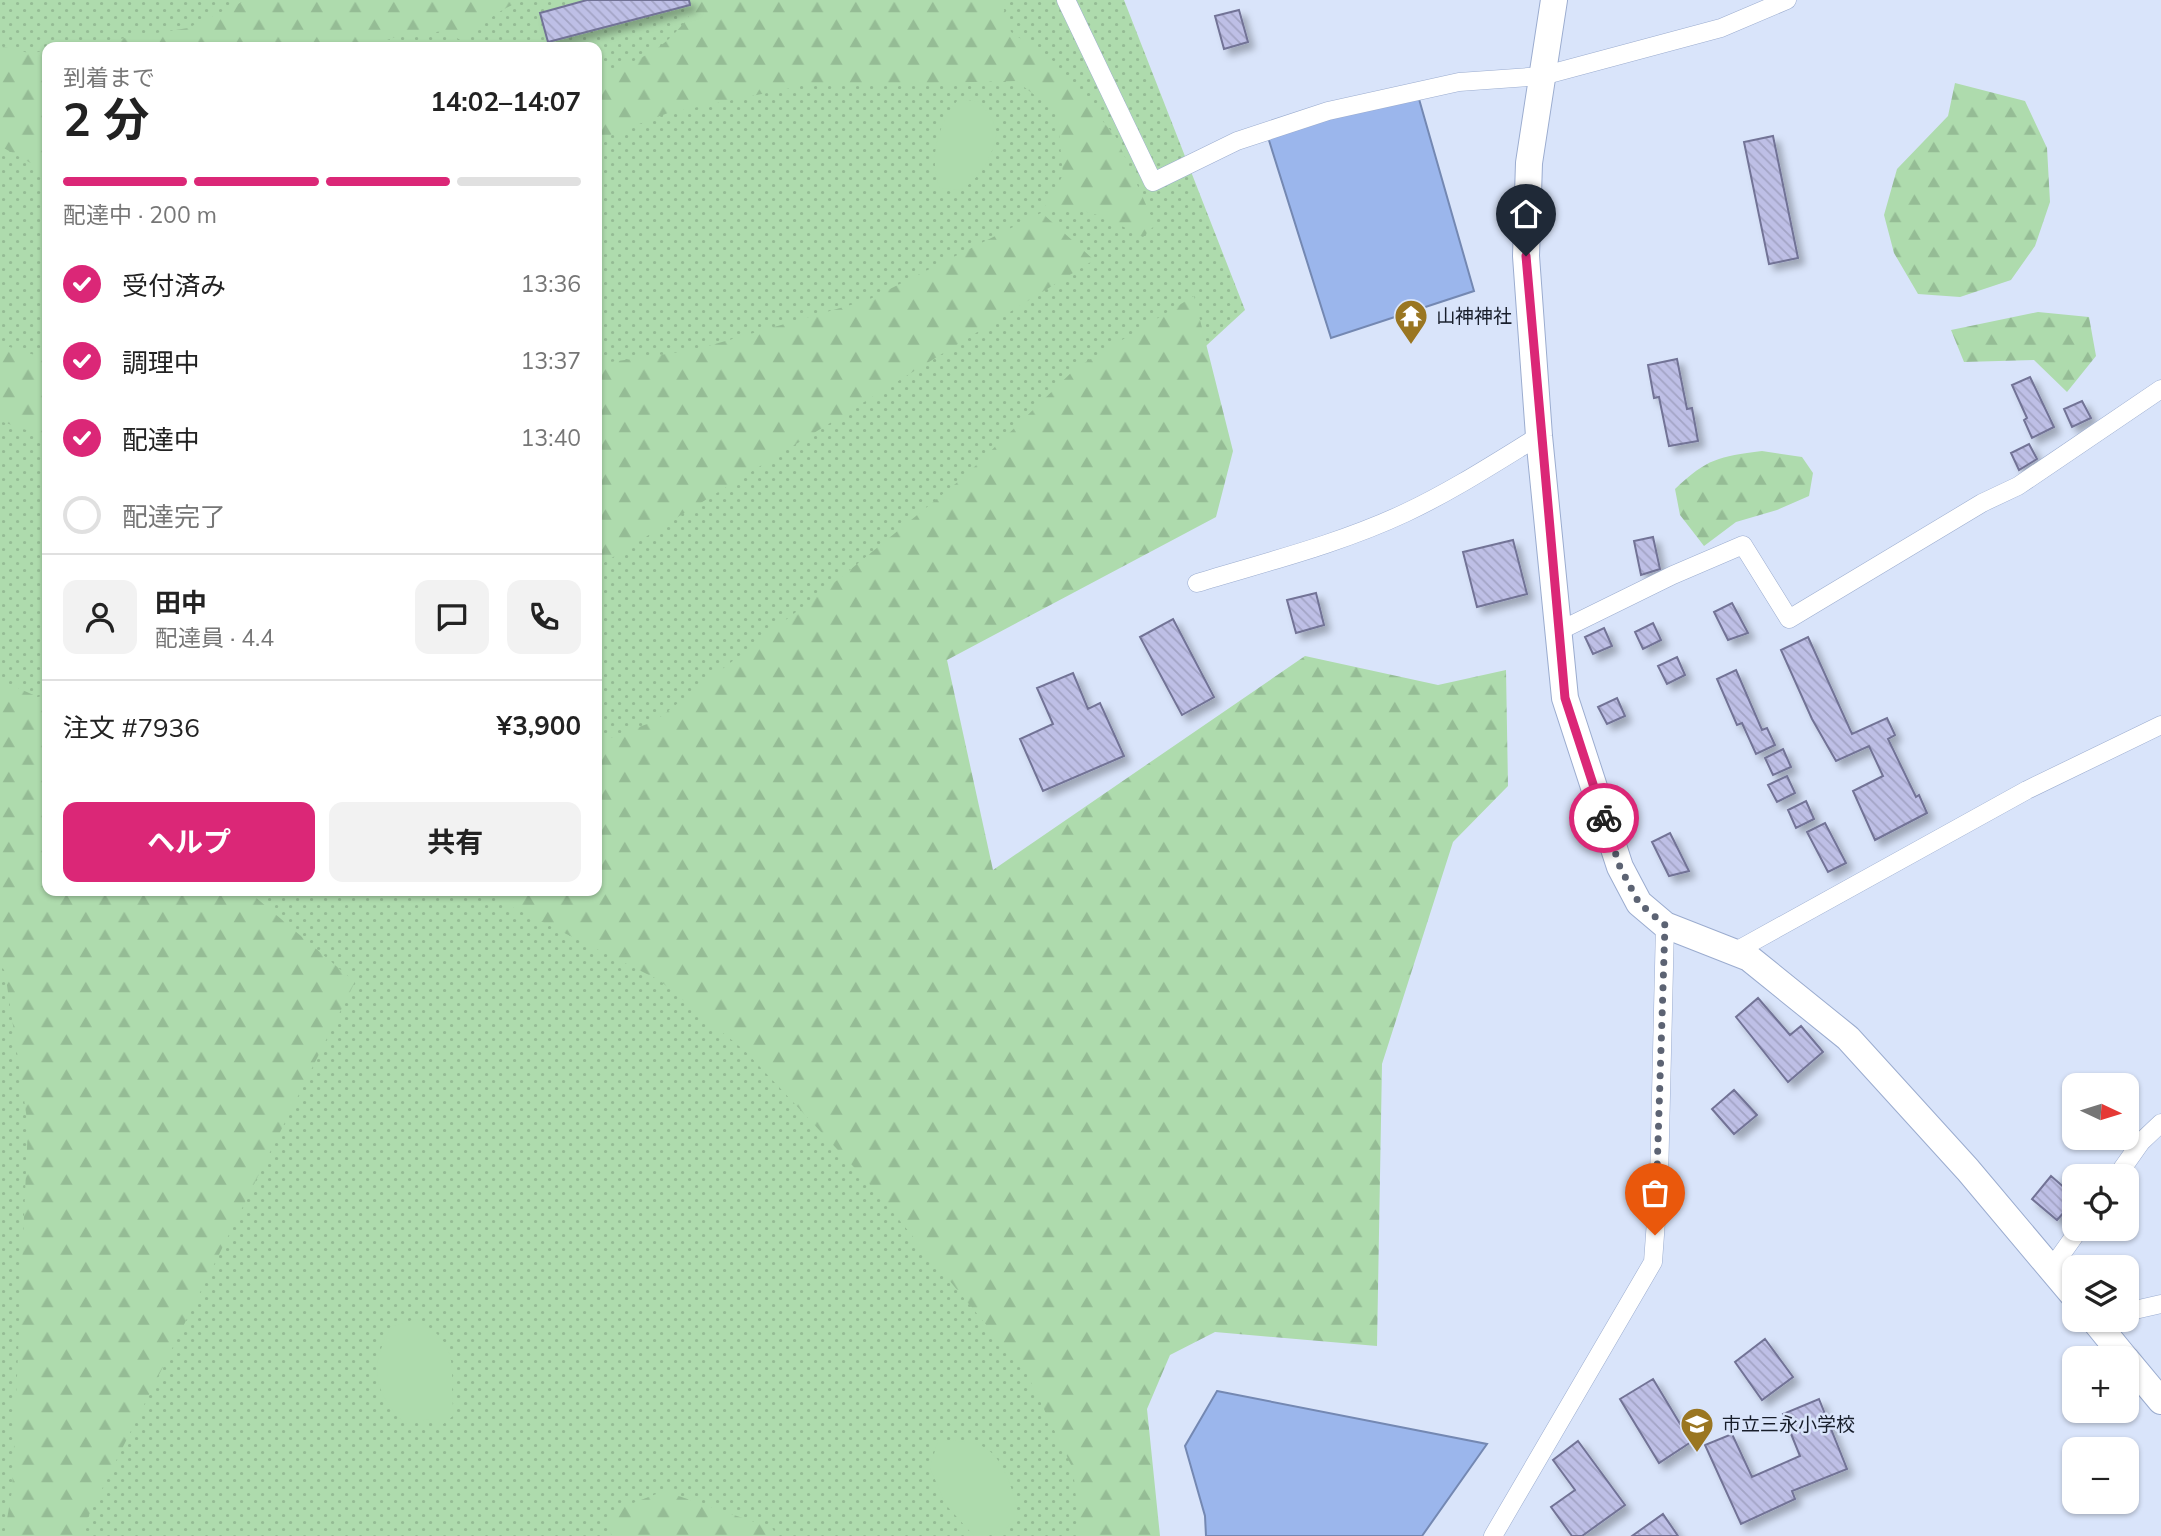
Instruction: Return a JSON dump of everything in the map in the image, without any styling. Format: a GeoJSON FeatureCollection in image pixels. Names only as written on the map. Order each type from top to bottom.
{"type":"FeatureCollection","features":[{"type":"Feature","properties":{"kind":"street"},"geometry":{"type":"LineString","coordinates":[[1066,0],[1153,183],[1237,141],[1328,111],[1459,82],[1542,76],[1721,28],[1787,0]]}},
{"type":"Feature","properties":{"kind":"street"},"geometry":{"type":"LineString","coordinates":[[1554,0],[1529,163],[1526,256],[1539,436],[1565,698],[1620,867],[1639,903],[1665,925],[1736,951],[1848,1038],[1968,1170],[2062,1282]]}},
{"type":"Feature","properties":{"kind":"street"},"geometry":{"type":"LineString","coordinates":[[1559,631],[1743,545],[1789,620],[1982,503],[2018,486],[2161,390]]}},
{"type":"Feature","properties":{"kind":"street"},"geometry":{"type":"LineString","coordinates":[[1197,583],[1340,539],[1404,514],[1451,490],[1539,436]]}},
{"type":"Feature","properties":{"kind":"street"},"geometry":{"type":"LineString","coordinates":[[1736,951],[2027,790],[2161,725]]}},
{"type":"Feature","properties":{"kind":"street"},"geometry":{"type":"LineString","coordinates":[[1493,1536],[1653,1262],[1659,1180],[1665,925]]}},
{"type":"Feature","properties":{"kind":"street"},"geometry":{"type":"LineString","coordinates":[[2125,1164],[2141,1142],[2161,1123]]}},
{"type":"Feature","properties":{"kind":"street"},"geometry":{"type":"LineString","coordinates":[[2051,1269],[2071,1241]]}},
{"type":"Feature","properties":{"kind":"street"},"geometry":{"type":"LineString","coordinates":[[2139,1309],[2161,1304]]}},
{"type":"Feature","properties":{"kind":"street"},"geometry":{"type":"LineString","coordinates":[[2104,1332],[2115,1346]]}},
{"type":"Feature","properties":{"kind":"street"},"geometry":{"type":"LineString","coordinates":[[2139,1375],[2161,1401]]}},
{"type":"Feature","properties":{"kind":"green space"},"geometry":{"type":"Polygon","coordinates":[[[0,0],[1124,0],[1245,310],[664,845],[1152,1536],[0,1536],[0,0]]]}},
{"type":"Feature","properties":{"kind":"green space"},"geometry":{"type":"Polygon","coordinates":[[[246,0],[526,0],[492,17],[464,42],[444,31],[396,37],[380,42],[100,42],[188,28],[246,0]]]}},
{"type":"Feature","properties":{"kind":"green space"},"geometry":{"type":"Polygon","coordinates":[[[700,0],[1001,0],[1011,32],[1052,60],[1116,137],[1155,225],[1143,237],[1106,218],[1083,211],[1057,210],[1042,213],[1094,260],[602,564],[602,363],[694,350],[868,300],[1041,213],[1063,175],[1057,112],[1016,81],[801,86],[668,113],[602,138],[602,72],[631,63],[657,49],[689,16],[700,0]]]}},
{"type":"Feature","properties":{"kind":"green space"},"geometry":{"type":"Polygon","coordinates":[[[0,46],[29,53],[42,52],[42,169],[0,146],[0,46]]]}},
{"type":"Feature","properties":{"kind":"green space"},"geometry":{"type":"Polygon","coordinates":[[[1955,83],[2025,101],[2047,148],[2050,202],[2035,246],[2011,280],[1960,297],[1918,294],[1894,253],[1884,215],[1897,169],[1948,116],[1955,83]]]}},
{"type":"Feature","properties":{"kind":"green space"},"geometry":{"type":"Polygon","coordinates":[[[957,101],[979,102],[992,118],[996,130],[994,145],[980,172],[967,186],[961,189],[940,188],[935,154],[940,131],[957,101]]]}},
{"type":"Feature","properties":{"kind":"green space"},"geometry":{"type":"Polygon","coordinates":[[[1194,296],[1233,451],[1216,517],[947,660],[993,870],[1305,656],[1438,685],[1506,670],[1508,786],[1453,842],[1382,1064],[1377,1346],[1215,1332],[1170,1355],[1147,1409],[1160,1536],[1080,1536],[1073,1469],[1027,1374],[866,1180],[745,1051],[659,980],[506,904],[497,896],[602,896],[602,741],[655,721],[840,578],[965,476],[1076,368],[1194,296]]]}},
{"type":"Feature","properties":{"kind":"green space"},"geometry":{"type":"Polygon","coordinates":[[[2038,312],[2089,317],[2096,356],[2067,392],[2034,360],[1964,362],[1951,330],[2038,312]]]}},
{"type":"Feature","properties":{"kind":"green space"},"geometry":{"type":"Polygon","coordinates":[[[0,344],[42,357],[42,435],[0,421],[0,344]]]}},
{"type":"Feature","properties":{"kind":"green space"},"geometry":{"type":"Polygon","coordinates":[[[1762,451],[1802,457],[1813,473],[1809,496],[1777,510],[1736,522],[1704,546],[1680,515],[1675,489],[1696,471],[1714,461],[1762,451]]]}},
{"type":"Feature","properties":{"kind":"green space"},"geometry":{"type":"Polygon","coordinates":[[[0,680],[38,697],[42,696],[42,896],[254,896],[355,982],[84,1525],[83,1536],[4,1536],[12,1491],[28,1126],[5,972],[0,963],[0,680]]]}},
{"type":"Feature","properties":{"kind":"green space"},"geometry":{"type":"Polygon","coordinates":[[[416,1319],[442,1339],[451,1361],[454,1415],[443,1424],[428,1419],[405,1424],[380,1389],[377,1365],[392,1326],[416,1319]]]}},
{"type":"Feature","properties":{"kind":"green space"},"geometry":{"type":"Polygon","coordinates":[[[938,1440],[976,1444],[987,1449],[999,1461],[1011,1488],[1018,1514],[1005,1529],[995,1534],[974,1536],[946,1505],[930,1468],[938,1440]]]}},
{"type":"Feature","properties":{"kind":"green space"},"geometry":{"type":"Polygon","coordinates":[[[664,1491],[772,1528],[777,1536],[611,1536],[610,1512],[664,1491]]]}},
{"type":"Feature","properties":{"kind":"water"},"geometry":{"type":"Polygon","coordinates":[[[1417,92],[1474,291],[1331,338],[1267,134],[1417,92]]]}},
{"type":"Feature","properties":{"kind":"water"},"geometry":{"type":"Polygon","coordinates":[[[1217,1391],[1487,1444],[1422,1536],[1206,1536],[1205,1516],[1185,1446],[1217,1391]]]}},
{"type":"Feature","properties":{"kind":"building"},"geometry":{"type":"Polygon","coordinates":[[[587,0],[689,0],[690,5],[548,42],[540,13],[587,0]]]}},
{"type":"Feature","properties":{"kind":"building"},"geometry":{"type":"Polygon","coordinates":[[[1239,10],[1248,42],[1224,49],[1215,16],[1239,10]]]}},
{"type":"Feature","properties":{"kind":"building"},"geometry":{"type":"Polygon","coordinates":[[[1773,136],[1798,258],[1769,264],[1744,142],[1773,136]]]}},
{"type":"Feature","properties":{"kind":"building"},"geometry":{"type":"Polygon","coordinates":[[[1677,359],[1687,409],[1692,408],[1698,441],[1669,446],[1659,397],[1654,398],[1648,365],[1677,359]]]}},
{"type":"Feature","properties":{"kind":"building"},"geometry":{"type":"Polygon","coordinates":[[[2030,377],[2054,427],[2032,438],[2024,420],[2027,418],[2012,385],[2030,377]]]}},
{"type":"Feature","properties":{"kind":"building"},"geometry":{"type":"Polygon","coordinates":[[[2082,401],[2091,418],[2072,427],[2064,409],[2082,401]]]}},
{"type":"Feature","properties":{"kind":"building"},"geometry":{"type":"Polygon","coordinates":[[[2029,444],[2037,459],[2019,470],[2011,453],[2029,444]]]}},
{"type":"Feature","properties":{"kind":"building"},"geometry":{"type":"Polygon","coordinates":[[[1653,537],[1660,569],[1641,575],[1634,541],[1653,537]]]}},
{"type":"Feature","properties":{"kind":"building"},"geometry":{"type":"Polygon","coordinates":[[[1513,540],[1527,594],[1477,607],[1463,552],[1513,540]]]}},
{"type":"Feature","properties":{"kind":"building"},"geometry":{"type":"Polygon","coordinates":[[[1316,593],[1324,625],[1296,633],[1287,600],[1316,593]]]}},
{"type":"Feature","properties":{"kind":"building"},"geometry":{"type":"Polygon","coordinates":[[[1732,603],[1748,633],[1728,640],[1714,612],[1732,603]]]}},
{"type":"Feature","properties":{"kind":"building"},"geometry":{"type":"Polygon","coordinates":[[[1173,619],[1214,697],[1182,715],[1140,637],[1173,619]]]}},
{"type":"Feature","properties":{"kind":"building"},"geometry":{"type":"Polygon","coordinates":[[[1653,623],[1661,640],[1643,649],[1635,632],[1653,623]]]}},
{"type":"Feature","properties":{"kind":"building"},"geometry":{"type":"Polygon","coordinates":[[[1604,628],[1612,646],[1593,654],[1585,637],[1604,628]]]}},
{"type":"Feature","properties":{"kind":"building"},"geometry":{"type":"Polygon","coordinates":[[[1808,637],[1852,734],[1887,718],[1895,735],[1888,739],[1916,797],[1919,795],[1927,813],[1875,840],[1853,791],[1883,776],[1869,746],[1836,761],[1812,719],[1781,650],[1808,637]]]}},
{"type":"Feature","properties":{"kind":"building"},"geometry":{"type":"Polygon","coordinates":[[[1677,657],[1685,675],[1667,684],[1658,666],[1677,657]]]}},
{"type":"Feature","properties":{"kind":"building"},"geometry":{"type":"Polygon","coordinates":[[[1736,670],[1762,730],[1767,728],[1775,745],[1756,754],[1742,723],[1737,725],[1717,679],[1736,670]]]}},
{"type":"Feature","properties":{"kind":"building"},"geometry":{"type":"Polygon","coordinates":[[[1073,673],[1088,709],[1100,703],[1124,756],[1043,791],[1020,739],[1053,724],[1037,688],[1073,673]]]}},
{"type":"Feature","properties":{"kind":"building"},"geometry":{"type":"Polygon","coordinates":[[[1617,698],[1625,716],[1607,724],[1598,707],[1617,698]]]}},
{"type":"Feature","properties":{"kind":"building"},"geometry":{"type":"Polygon","coordinates":[[[1783,749],[1791,767],[1773,775],[1765,758],[1783,749]]]}},
{"type":"Feature","properties":{"kind":"building"},"geometry":{"type":"Polygon","coordinates":[[[1787,776],[1795,793],[1777,802],[1768,785],[1787,776]]]}},
{"type":"Feature","properties":{"kind":"building"},"geometry":{"type":"Polygon","coordinates":[[[1806,801],[1814,819],[1796,828],[1788,810],[1806,801]]]}},
{"type":"Feature","properties":{"kind":"building"},"geometry":{"type":"Polygon","coordinates":[[[1825,823],[1846,863],[1828,872],[1807,832],[1825,823]]]}},
{"type":"Feature","properties":{"kind":"building"},"geometry":{"type":"Polygon","coordinates":[[[1670,833],[1689,871],[1669,876],[1652,842],[1670,833]]]}},
{"type":"Feature","properties":{"kind":"building"},"geometry":{"type":"Polygon","coordinates":[[[1758,998],[1790,1035],[1801,1026],[1823,1052],[1788,1082],[1736,1017],[1758,998]]]}},
{"type":"Feature","properties":{"kind":"building"},"geometry":{"type":"Polygon","coordinates":[[[1734,1090],[1757,1115],[1734,1134],[1712,1109],[1734,1090]]]}},
{"type":"Feature","properties":{"kind":"building"},"geometry":{"type":"Polygon","coordinates":[[[2051,1176],[2062,1186],[2062,1214],[2057,1220],[2032,1199],[2051,1176]]]}},
{"type":"Feature","properties":{"kind":"building"},"geometry":{"type":"Polygon","coordinates":[[[1765,1339],[1793,1377],[1762,1400],[1735,1362],[1765,1339]]]}},
{"type":"Feature","properties":{"kind":"building"},"geometry":{"type":"Polygon","coordinates":[[[1653,1379],[1691,1442],[1659,1463],[1620,1399],[1653,1379]]]}},
{"type":"Feature","properties":{"kind":"building"},"geometry":{"type":"Polygon","coordinates":[[[1819,1399],[1847,1469],[1792,1491],[1795,1499],[1741,1524],[1705,1445],[1732,1434],[1752,1477],[1800,1456],[1783,1414],[1819,1399]]]}},
{"type":"Feature","properties":{"kind":"building"},"geometry":{"type":"Polygon","coordinates":[[[1578,1441],[1625,1505],[1582,1536],[1572,1536],[1551,1507],[1575,1490],[1553,1460],[1578,1441]]]}},
{"type":"Feature","properties":{"kind":"building"},"geometry":{"type":"Polygon","coordinates":[[[1663,1514],[1678,1536],[1632,1536],[1663,1514]]]}},
{"type":"Feature","properties":{"kind":"way so far"},"geometry":{"type":"LineString","coordinates":[[1604,818],[1620,867],[1639,903],[1665,925],[1659,1180],[1655,1235]]}},
{"type":"Feature","properties":{"kind":"place","name":"山神神社"},"geometry":{"type":"Point","coordinates":[1411,346]}},
{"type":"Feature","properties":{"kind":"place","name":"市立三永小学校"},"geometry":{"type":"Point","coordinates":[1697,1454]}},
{"type":"Feature","properties":{"kind":"route"},"geometry":{"type":"LineString","coordinates":[[1526,256],[1539,436],[1565,698],[1604,818]]}}]}
